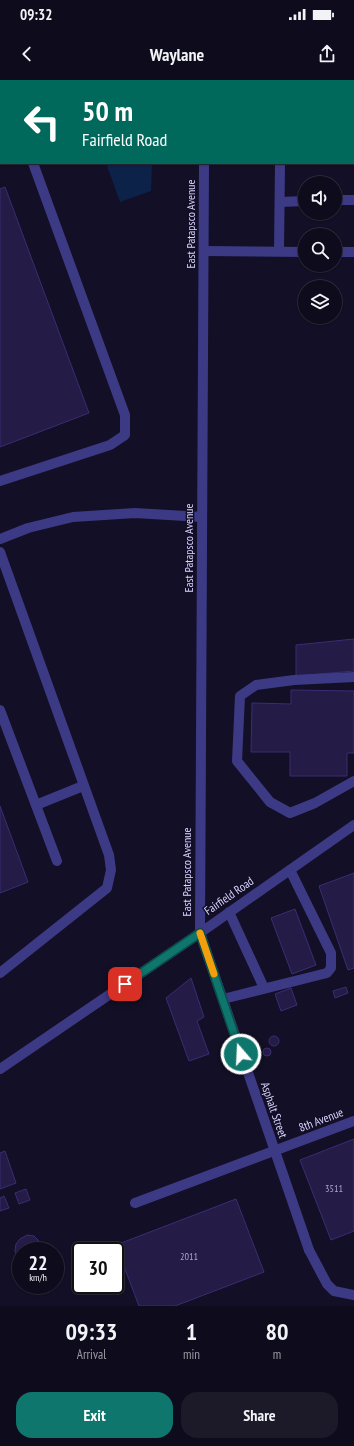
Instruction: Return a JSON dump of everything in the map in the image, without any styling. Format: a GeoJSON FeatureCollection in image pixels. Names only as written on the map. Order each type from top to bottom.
{"type":"FeatureCollection","features":[{"type":"Feature","properties":{"kind":"street"},"geometry":{"type":"LineString","coordinates":[[0,481],[110,445],[124,435],[125,415],[33,164]]}},
{"type":"Feature","properties":{"kind":"street","name":"East Patapsco Avenue"},"geometry":{"type":"LineString","coordinates":[[200,933],[204,164]]}},
{"type":"Feature","properties":{"kind":"street"},"geometry":{"type":"LineString","coordinates":[[279,251],[280,164]]}},
{"type":"Feature","properties":{"kind":"street"},"geometry":{"type":"LineString","coordinates":[[342,200],[354,200]]}},
{"type":"Feature","properties":{"kind":"street"},"geometry":{"type":"LineString","coordinates":[[280,202],[298,201]]}},
{"type":"Feature","properties":{"kind":"street"},"geometry":{"type":"LineString","coordinates":[[204,251],[298,252]]}},
{"type":"Feature","properties":{"kind":"street"},"geometry":{"type":"LineString","coordinates":[[342,252],[354,252]]}},
{"type":"Feature","properties":{"kind":"street"},"geometry":{"type":"LineString","coordinates":[[0,539],[28,528],[73,516],[135,513],[202,517]]}},
{"type":"Feature","properties":{"kind":"street"},"geometry":{"type":"LineString","coordinates":[[0,552],[109,855],[111,870],[107,888],[0,973]]}},
{"type":"Feature","properties":{"kind":"street"},"geometry":{"type":"LineString","coordinates":[[354,678],[294,680],[256,685],[240,696],[237,761],[270,802],[290,813],[315,803],[354,781]]}},
{"type":"Feature","properties":{"kind":"street"},"geometry":{"type":"LineString","coordinates":[[0,710],[57,861]]}},
{"type":"Feature","properties":{"kind":"street"},"geometry":{"type":"LineString","coordinates":[[36,805],[83,786]]}},
{"type":"Feature","properties":{"kind":"street","name":"Fairfield Road"},"geometry":{"type":"LineString","coordinates":[[0,1069],[200,933],[354,825]]}},
{"type":"Feature","properties":{"kind":"street"},"geometry":{"type":"LineString","coordinates":[[222,999],[327,972],[331,968],[331,953],[290,870]]}},
{"type":"Feature","properties":{"kind":"street"},"geometry":{"type":"LineString","coordinates":[[229,912],[264,988]]}},
{"type":"Feature","properties":{"kind":"street","name":"Asphalt Street"},"geometry":{"type":"LineString","coordinates":[[200,933],[309,1250],[327,1284],[334,1290],[354,1295]]}},
{"type":"Feature","properties":{"kind":"street","name":"8th Avenue"},"geometry":{"type":"LineString","coordinates":[[135,1203],[354,1121]]}},
{"type":"Feature","properties":{"kind":"water"},"geometry":{"type":"Polygon","coordinates":[[[106,164],[152,164],[151,191],[120,202],[106,164]]]}},
{"type":"Feature","properties":{"kind":"building"},"geometry":{"type":"Polygon","coordinates":[[[5,187],[89,413],[0,447],[0,189],[5,187]]]}},
{"type":"Feature","properties":{"kind":"building"},"geometry":{"type":"Polygon","coordinates":[[[354,639],[354,671],[296,676],[296,645],[354,639]]]}},
{"type":"Feature","properties":{"kind":"building"},"geometry":{"type":"Polygon","coordinates":[[[291,690],[354,691],[354,753],[347,753],[347,776],[290,776],[290,752],[251,752],[252,703],[291,704],[291,690]]]}},
{"type":"Feature","properties":{"kind":"building"},"geometry":{"type":"Polygon","coordinates":[[[0,806],[28,882],[0,893],[0,806]]]}},
{"type":"Feature","properties":{"kind":"building"},"geometry":{"type":"Polygon","coordinates":[[[354,873],[354,968],[348,970],[319,886],[354,873]]]}},
{"type":"Feature","properties":{"kind":"building"},"geometry":{"type":"Polygon","coordinates":[[[295,909],[316,965],[292,974],[271,918],[295,909]]]}},
{"type":"Feature","properties":{"kind":"building"},"geometry":{"type":"Polygon","coordinates":[[[191,978],[204,1017],[197,1021],[209,1054],[189,1061],[166,998],[191,978]]]}},
{"type":"Feature","properties":{"kind":"building"},"geometry":{"type":"Polygon","coordinates":[[[346,987],[348,993],[335,998],[333,991],[346,987]]]}},
{"type":"Feature","properties":{"kind":"building"},"geometry":{"type":"Polygon","coordinates":[[[291,988],[297,1005],[281,1011],[275,994],[291,988]]]}},
{"type":"Feature","properties":{"kind":"building"},"geometry":{"type":"Polygon","coordinates":[[[272,1036],[276,1036],[278,1037],[278,1045],[272,1046],[269,1043],[269,1039],[272,1036]]]}},
{"type":"Feature","properties":{"kind":"building"},"geometry":{"type":"Polygon","coordinates":[[[267,1048],[270,1049],[270,1055],[267,1056],[264,1055],[263,1052],[264,1049],[267,1048]]]}},
{"type":"Feature","properties":{"kind":"building"},"geometry":{"type":"Polygon","coordinates":[[[354,1139],[354,1231],[331,1240],[300,1160],[354,1139]]]}},
{"type":"Feature","properties":{"kind":"building"},"geometry":{"type":"Polygon","coordinates":[[[5,1151],[16,1183],[0,1189],[0,1153],[5,1151]]]}},
{"type":"Feature","properties":{"kind":"building"},"geometry":{"type":"Polygon","coordinates":[[[26,1189],[30,1200],[19,1204],[15,1193],[26,1189]]]}},
{"type":"Feature","properties":{"kind":"building"},"geometry":{"type":"Polygon","coordinates":[[[4,1196],[9,1208],[0,1211],[0,1198],[4,1196]]]}},
{"type":"Feature","properties":{"kind":"building"},"geometry":{"type":"Polygon","coordinates":[[[236,1199],[264,1272],[175,1306],[139,1306],[124,1266],[124,1242],[236,1199]]]}},
{"type":"Feature","properties":{"kind":"building"},"geometry":{"type":"Polygon","coordinates":[[[27,1235],[34,1236],[40,1242],[18,1242],[27,1235]]]}},
{"type":"Feature","properties":{"kind":"slow traffic"},"geometry":{"type":"LineString","coordinates":[[200,933],[214,974]]}},
{"type":"Feature","properties":{"kind":"route"},"geometry":{"type":"LineString","coordinates":[[125,984],[200,933],[241,1054]]}}]}
